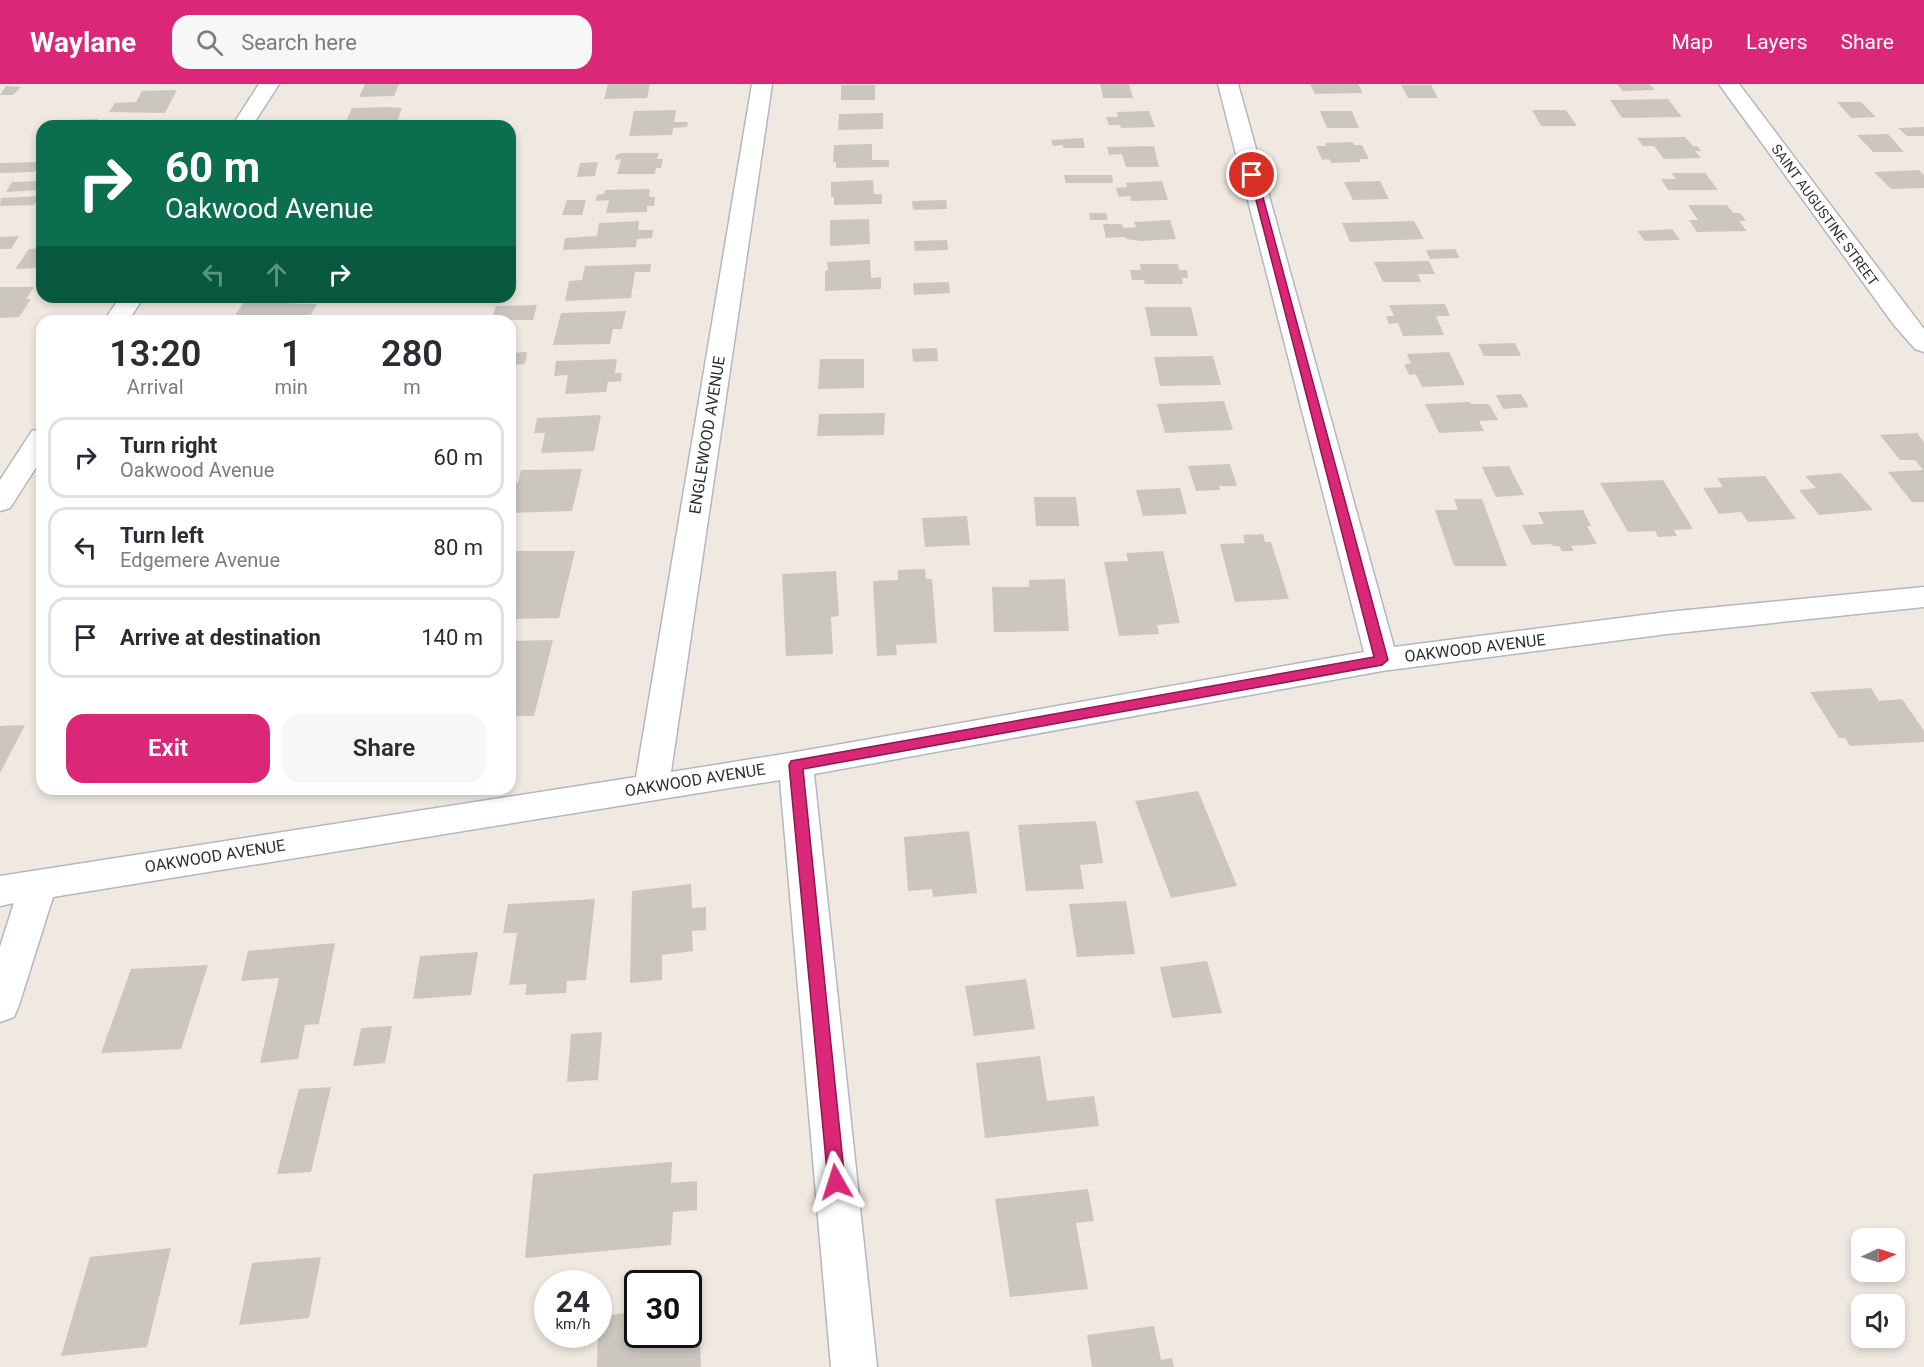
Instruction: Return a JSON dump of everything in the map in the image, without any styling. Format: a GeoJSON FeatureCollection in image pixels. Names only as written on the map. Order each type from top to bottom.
{"type":"FeatureCollection","features":[{"type":"Feature","properties":{"kind":"street"},"geometry":{"type":"LineString","coordinates":[[246,120],[269,84]]}},
{"type":"Feature","properties":{"kind":"street","name":"ENGLEWOOD AVENUE"},"geometry":{"type":"LineString","coordinates":[[652,786],[762,84]]}},
{"type":"Feature","properties":{"kind":"street"},"geometry":{"type":"LineString","coordinates":[[1228,84],[1382,660]]}},
{"type":"Feature","properties":{"kind":"street","name":"SAINT AUGUSTINE STREET"},"geometry":{"type":"LineString","coordinates":[[1729,84],[1902,320],[1924,344]]}},
{"type":"Feature","properties":{"kind":"street"},"geometry":{"type":"LineString","coordinates":[[0,502],[36,445]]}},
{"type":"Feature","properties":{"kind":"street","name":"OAKWOOD AVENUE"},"geometry":{"type":"LineString","coordinates":[[0,891],[796,765],[1382,660],[1667,623],[1924,597]]}},
{"type":"Feature","properties":{"kind":"street"},"geometry":{"type":"LineString","coordinates":[[796,765],[854,1367]]}},
{"type":"Feature","properties":{"kind":"street"},"geometry":{"type":"LineString","coordinates":[[0,1005],[39,884]]}},
{"type":"Feature","properties":{"kind":"building"},"geometry":{"type":"Polygon","coordinates":[[[365,84],[399,84],[394,96],[359,97],[365,84]]]}},
{"type":"Feature","properties":{"kind":"building"},"geometry":{"type":"Polygon","coordinates":[[[608,84],[650,84],[647,98],[604,99],[608,84]]]}},
{"type":"Feature","properties":{"kind":"building"},"geometry":{"type":"Polygon","coordinates":[[[1100,84],[1129,84],[1133,98],[1103,98],[1100,84]]]}},
{"type":"Feature","properties":{"kind":"building"},"geometry":{"type":"Polygon","coordinates":[[[1310,84],[1358,84],[1363,93],[1315,94],[1310,84]]]}},
{"type":"Feature","properties":{"kind":"building"},"geometry":{"type":"Polygon","coordinates":[[[1617,84],[1649,84],[1655,90],[1623,91],[1617,84]]]}},
{"type":"Feature","properties":{"kind":"building"},"geometry":{"type":"Polygon","coordinates":[[[841,85],[875,85],[875,100],[841,100],[841,85]]]}},
{"type":"Feature","properties":{"kind":"building"},"geometry":{"type":"Polygon","coordinates":[[[1401,85],[1431,85],[1438,98],[1408,98],[1401,85]]]}},
{"type":"Feature","properties":{"kind":"building"},"geometry":{"type":"Polygon","coordinates":[[[6,86],[21,87],[13,95],[0,95],[6,86]]]}},
{"type":"Feature","properties":{"kind":"building"},"geometry":{"type":"Polygon","coordinates":[[[177,90],[165,113],[109,112],[115,103],[136,102],[142,91],[177,90]]]}},
{"type":"Feature","properties":{"kind":"building"},"geometry":{"type":"Polygon","coordinates":[[[1668,99],[1682,117],[1622,118],[1610,100],[1668,99]]]}},
{"type":"Feature","properties":{"kind":"building"},"geometry":{"type":"Polygon","coordinates":[[[1837,102],[1861,102],[1876,117],[1851,118],[1837,102]]]}},
{"type":"Feature","properties":{"kind":"building"},"geometry":{"type":"Polygon","coordinates":[[[352,108],[402,108],[398,120],[347,120],[352,108]]]}},
{"type":"Feature","properties":{"kind":"building"},"geometry":{"type":"Polygon","coordinates":[[[676,110],[674,122],[688,122],[687,127],[673,128],[672,135],[629,136],[634,111],[676,110]]]}},
{"type":"Feature","properties":{"kind":"building"},"geometry":{"type":"Polygon","coordinates":[[[1532,110],[1566,110],[1577,126],[1541,126],[1532,110]]]}},
{"type":"Feature","properties":{"kind":"building"},"geometry":{"type":"Polygon","coordinates":[[[1149,111],[1155,127],[1121,128],[1120,125],[1109,125],[1106,117],[1118,117],[1117,112],[1149,111]]]}},
{"type":"Feature","properties":{"kind":"building"},"geometry":{"type":"Polygon","coordinates":[[[1320,111],[1352,111],[1359,128],[1327,128],[1320,111]]]}},
{"type":"Feature","properties":{"kind":"building"},"geometry":{"type":"Polygon","coordinates":[[[883,113],[883,129],[838,130],[839,114],[883,113]]]}},
{"type":"Feature","properties":{"kind":"building"},"geometry":{"type":"Polygon","coordinates":[[[1924,127],[1924,136],[1907,136],[1898,128],[1924,127]]]}},
{"type":"Feature","properties":{"kind":"building"},"geometry":{"type":"Polygon","coordinates":[[[1888,134],[1904,152],[1873,152],[1857,135],[1888,134]]]}},
{"type":"Feature","properties":{"kind":"building"},"geometry":{"type":"Polygon","coordinates":[[[1685,137],[1701,151],[1695,151],[1701,158],[1664,159],[1654,146],[1643,146],[1637,138],[1685,137]]]}},
{"type":"Feature","properties":{"kind":"building"},"geometry":{"type":"Polygon","coordinates":[[[1083,138],[1085,148],[1053,146],[1051,140],[1083,138]]]}},
{"type":"Feature","properties":{"kind":"building"},"geometry":{"type":"Polygon","coordinates":[[[1352,142],[1354,145],[1362,145],[1369,159],[1359,159],[1361,162],[1331,163],[1329,159],[1322,160],[1316,146],[1326,146],[1325,143],[1352,142]]]}},
{"type":"Feature","properties":{"kind":"building"},"geometry":{"type":"Polygon","coordinates":[[[872,144],[872,160],[889,160],[889,167],[836,168],[836,162],[833,162],[834,145],[872,144]]]}},
{"type":"Feature","properties":{"kind":"building"},"geometry":{"type":"Polygon","coordinates":[[[1154,146],[1159,167],[1126,167],[1122,154],[1109,155],[1107,147],[1154,146]]]}},
{"type":"Feature","properties":{"kind":"building"},"geometry":{"type":"Polygon","coordinates":[[[659,153],[657,159],[663,159],[661,168],[656,168],[655,174],[617,174],[621,159],[615,160],[616,155],[659,153]]]}},
{"type":"Feature","properties":{"kind":"building"},"geometry":{"type":"Polygon","coordinates":[[[36,162],[36,170],[34,172],[0,173],[0,163],[36,162]]]}},
{"type":"Feature","properties":{"kind":"building"},"geometry":{"type":"Polygon","coordinates":[[[598,162],[595,176],[577,177],[580,163],[598,162]]]}},
{"type":"Feature","properties":{"kind":"building"},"geometry":{"type":"Polygon","coordinates":[[[1919,170],[1924,175],[1924,188],[1891,189],[1874,172],[1919,170]]]}},
{"type":"Feature","properties":{"kind":"building"},"geometry":{"type":"Polygon","coordinates":[[[1671,173],[1705,173],[1718,190],[1668,190],[1661,179],[1676,179],[1671,173]]]}},
{"type":"Feature","properties":{"kind":"building"},"geometry":{"type":"Polygon","coordinates":[[[1064,175],[1112,175],[1113,183],[1066,183],[1064,175]]]}},
{"type":"Feature","properties":{"kind":"building"},"geometry":{"type":"Polygon","coordinates":[[[873,180],[874,194],[882,194],[882,204],[834,205],[834,197],[831,197],[831,182],[873,180]]]}},
{"type":"Feature","properties":{"kind":"building"},"geometry":{"type":"Polygon","coordinates":[[[36,181],[36,190],[6,192],[12,182],[36,181]]]}},
{"type":"Feature","properties":{"kind":"building"},"geometry":{"type":"Polygon","coordinates":[[[1162,181],[1168,200],[1131,201],[1130,196],[1119,197],[1116,188],[1127,187],[1126,183],[1162,181]]]}},
{"type":"Feature","properties":{"kind":"building"},"geometry":{"type":"Polygon","coordinates":[[[1380,181],[1389,199],[1353,200],[1344,182],[1380,181]]]}},
{"type":"Feature","properties":{"kind":"building"},"geometry":{"type":"Polygon","coordinates":[[[650,189],[649,197],[655,197],[654,206],[647,206],[647,212],[606,213],[609,200],[595,201],[597,195],[604,194],[605,190],[650,189]]]}},
{"type":"Feature","properties":{"kind":"building"},"geometry":{"type":"Polygon","coordinates":[[[36,196],[36,202],[34,205],[0,206],[1,198],[36,196]]]}},
{"type":"Feature","properties":{"kind":"building"},"geometry":{"type":"Polygon","coordinates":[[[567,200],[586,200],[582,215],[562,215],[567,200]]]}},
{"type":"Feature","properties":{"kind":"building"},"geometry":{"type":"Polygon","coordinates":[[[946,200],[947,209],[913,210],[912,201],[946,200]]]}},
{"type":"Feature","properties":{"kind":"building"},"geometry":{"type":"Polygon","coordinates":[[[1688,205],[1727,205],[1733,213],[1740,213],[1746,221],[1739,221],[1747,231],[1697,232],[1689,220],[1698,220],[1688,205]]]}},
{"type":"Feature","properties":{"kind":"building"},"geometry":{"type":"Polygon","coordinates":[[[1089,213],[1106,213],[1108,220],[1090,220],[1089,213]]]}},
{"type":"Feature","properties":{"kind":"building"},"geometry":{"type":"Polygon","coordinates":[[[869,219],[870,244],[830,246],[830,220],[869,219]]]}},
{"type":"Feature","properties":{"kind":"building"},"geometry":{"type":"Polygon","coordinates":[[[1170,220],[1176,239],[1141,241],[1126,239],[1126,237],[1106,238],[1103,224],[1122,224],[1123,228],[1136,227],[1134,222],[1170,220]]]}},
{"type":"Feature","properties":{"kind":"building"},"geometry":{"type":"Polygon","coordinates":[[[639,221],[638,230],[653,230],[652,238],[637,239],[636,247],[563,250],[565,238],[597,236],[599,223],[639,221]]]}},
{"type":"Feature","properties":{"kind":"building"},"geometry":{"type":"Polygon","coordinates":[[[1414,221],[1424,239],[1350,242],[1342,223],[1414,221]]]}},
{"type":"Feature","properties":{"kind":"building"},"geometry":{"type":"Polygon","coordinates":[[[1672,229],[1680,240],[1645,241],[1637,231],[1672,229]]]}},
{"type":"Feature","properties":{"kind":"building"},"geometry":{"type":"Polygon","coordinates":[[[19,236],[11,249],[0,249],[0,237],[19,236]]]}},
{"type":"Feature","properties":{"kind":"building"},"geometry":{"type":"Polygon","coordinates":[[[947,240],[948,250],[915,251],[914,241],[947,240]]]}},
{"type":"Feature","properties":{"kind":"building"},"geometry":{"type":"Polygon","coordinates":[[[36,248],[36,268],[15,269],[29,249],[36,248]]]}},
{"type":"Feature","properties":{"kind":"building"},"geometry":{"type":"Polygon","coordinates":[[[1455,249],[1460,258],[1430,259],[1426,250],[1455,249]]]}},
{"type":"Feature","properties":{"kind":"building"},"geometry":{"type":"Polygon","coordinates":[[[870,260],[871,278],[881,277],[881,289],[825,291],[827,262],[870,260]]]}},
{"type":"Feature","properties":{"kind":"building"},"geometry":{"type":"Polygon","coordinates":[[[1429,261],[1435,274],[1418,274],[1421,282],[1383,282],[1374,262],[1429,261]]]}},
{"type":"Feature","properties":{"kind":"building"},"geometry":{"type":"Polygon","coordinates":[[[651,264],[650,272],[635,272],[631,298],[565,301],[569,281],[582,280],[585,266],[651,264]]]}},
{"type":"Feature","properties":{"kind":"building"},"geometry":{"type":"Polygon","coordinates":[[[1140,264],[1178,264],[1179,270],[1187,270],[1188,278],[1182,278],[1183,284],[1145,284],[1144,280],[1132,280],[1130,270],[1141,270],[1140,264]]]}},
{"type":"Feature","properties":{"kind":"building"},"geometry":{"type":"Polygon","coordinates":[[[949,282],[950,293],[914,295],[913,283],[949,282]]]}},
{"type":"Feature","properties":{"kind":"building"},"geometry":{"type":"Polygon","coordinates":[[[0,287],[34,287],[26,299],[31,299],[19,317],[0,318],[0,287]]]}},
{"type":"Feature","properties":{"kind":"building"},"geometry":{"type":"Polygon","coordinates":[[[243,303],[317,304],[311,315],[235,315],[243,303]]]}},
{"type":"Feature","properties":{"kind":"building"},"geometry":{"type":"Polygon","coordinates":[[[1445,304],[1450,316],[1436,316],[1444,335],[1403,336],[1398,323],[1389,324],[1386,316],[1394,316],[1389,305],[1445,304]]]}},
{"type":"Feature","properties":{"kind":"building"},"geometry":{"type":"Polygon","coordinates":[[[537,305],[533,320],[516,320],[516,315],[493,315],[496,306],[537,305]]]}},
{"type":"Feature","properties":{"kind":"building"},"geometry":{"type":"Polygon","coordinates":[[[1145,307],[1191,307],[1198,336],[1151,336],[1145,307]]]}},
{"type":"Feature","properties":{"kind":"building"},"geometry":{"type":"Polygon","coordinates":[[[626,311],[622,329],[613,329],[610,344],[553,345],[561,313],[626,311]]]}},
{"type":"Feature","properties":{"kind":"building"},"geometry":{"type":"Polygon","coordinates":[[[1515,343],[1521,356],[1484,356],[1478,344],[1515,343]]]}},
{"type":"Feature","properties":{"kind":"building"},"geometry":{"type":"Polygon","coordinates":[[[937,348],[938,361],[913,362],[912,349],[937,348]]]}},
{"type":"Feature","properties":{"kind":"building"},"geometry":{"type":"Polygon","coordinates":[[[527,352],[525,364],[516,365],[516,353],[527,352]]]}},
{"type":"Feature","properties":{"kind":"building"},"geometry":{"type":"Polygon","coordinates":[[[1449,352],[1465,385],[1422,387],[1416,374],[1409,375],[1404,364],[1411,364],[1407,354],[1449,352]]]}},
{"type":"Feature","properties":{"kind":"building"},"geometry":{"type":"Polygon","coordinates":[[[1213,356],[1221,385],[1160,386],[1154,357],[1213,356]]]}},
{"type":"Feature","properties":{"kind":"building"},"geometry":{"type":"Polygon","coordinates":[[[617,359],[615,373],[622,373],[621,381],[608,382],[606,392],[565,394],[568,375],[554,376],[556,361],[617,359]]]}},
{"type":"Feature","properties":{"kind":"building"},"geometry":{"type":"Polygon","coordinates":[[[820,359],[864,359],[864,388],[818,389],[820,359]]]}},
{"type":"Feature","properties":{"kind":"building"},"geometry":{"type":"Polygon","coordinates":[[[1521,394],[1529,407],[1503,409],[1496,395],[1521,394]]]}},
{"type":"Feature","properties":{"kind":"building"},"geometry":{"type":"Polygon","coordinates":[[[1224,401],[1233,430],[1165,433],[1157,404],[1224,401]]]}},
{"type":"Feature","properties":{"kind":"building"},"geometry":{"type":"Polygon","coordinates":[[[1470,402],[1471,404],[1489,404],[1498,420],[1479,421],[1484,431],[1439,433],[1425,404],[1470,402]]]}},
{"type":"Feature","properties":{"kind":"building"},"geometry":{"type":"Polygon","coordinates":[[[885,413],[884,435],[817,436],[819,414],[885,413]]]}},
{"type":"Feature","properties":{"kind":"building"},"geometry":{"type":"Polygon","coordinates":[[[601,415],[594,451],[541,453],[545,433],[534,433],[537,418],[601,415]]]}},
{"type":"Feature","properties":{"kind":"building"},"geometry":{"type":"Polygon","coordinates":[[[1917,433],[1924,442],[1924,502],[1912,502],[1888,472],[1923,470],[1915,460],[1900,460],[1880,435],[1917,433]]]}},
{"type":"Feature","properties":{"kind":"building"},"geometry":{"type":"Polygon","coordinates":[[[1230,464],[1237,486],[1219,486],[1220,490],[1196,491],[1188,466],[1230,464]]]}},
{"type":"Feature","properties":{"kind":"building"},"geometry":{"type":"Polygon","coordinates":[[[1509,466],[1524,495],[1496,497],[1482,467],[1509,466]]]}},
{"type":"Feature","properties":{"kind":"building"},"geometry":{"type":"Polygon","coordinates":[[[582,469],[572,511],[516,513],[516,483],[518,483],[521,470],[582,469]]]}},
{"type":"Feature","properties":{"kind":"building"},"geometry":{"type":"Polygon","coordinates":[[[1841,473],[1873,510],[1819,515],[1799,490],[1816,488],[1805,476],[1841,473]]]}},
{"type":"Feature","properties":{"kind":"building"},"geometry":{"type":"Polygon","coordinates":[[[1765,476],[1796,519],[1748,522],[1741,512],[1719,514],[1703,488],[1723,487],[1717,478],[1765,476]]]}},
{"type":"Feature","properties":{"kind":"building"},"geometry":{"type":"Polygon","coordinates":[[[1663,480],[1693,529],[1674,530],[1677,536],[1658,537],[1655,531],[1628,532],[1600,483],[1663,480]]]}},
{"type":"Feature","properties":{"kind":"building"},"geometry":{"type":"Polygon","coordinates":[[[1180,488],[1187,514],[1143,516],[1136,490],[1180,488]]]}},
{"type":"Feature","properties":{"kind":"building"},"geometry":{"type":"Polygon","coordinates":[[[1034,497],[1076,497],[1079,526],[1036,526],[1034,497]]]}},
{"type":"Feature","properties":{"kind":"building"},"geometry":{"type":"Polygon","coordinates":[[[1454,499],[1482,499],[1507,566],[1454,566],[1435,510],[1458,510],[1454,499]]]}},
{"type":"Feature","properties":{"kind":"building"},"geometry":{"type":"Polygon","coordinates":[[[1583,510],[1591,526],[1587,526],[1597,544],[1571,546],[1574,551],[1562,551],[1559,546],[1552,544],[1532,545],[1522,525],[1544,524],[1538,512],[1583,510]]]}},
{"type":"Feature","properties":{"kind":"building"},"geometry":{"type":"Polygon","coordinates":[[[967,516],[970,545],[925,547],[922,518],[967,516]]]}},
{"type":"Feature","properties":{"kind":"building"},"geometry":{"type":"Polygon","coordinates":[[[1263,534],[1265,542],[1271,542],[1289,599],[1235,602],[1220,544],[1245,543],[1243,535],[1263,534]]]}},
{"type":"Feature","properties":{"kind":"building"},"geometry":{"type":"Polygon","coordinates":[[[516,551],[575,551],[559,618],[516,619],[516,551]]]}},
{"type":"Feature","properties":{"kind":"building"},"geometry":{"type":"Polygon","coordinates":[[[1163,551],[1180,623],[1157,625],[1159,634],[1119,636],[1104,562],[1128,561],[1126,553],[1163,551]]]}},
{"type":"Feature","properties":{"kind":"building"},"geometry":{"type":"Polygon","coordinates":[[[925,569],[926,579],[932,579],[937,643],[896,645],[897,655],[877,656],[873,581],[898,580],[898,570],[925,569]]]}},
{"type":"Feature","properties":{"kind":"building"},"geometry":{"type":"Polygon","coordinates":[[[836,571],[839,616],[831,617],[833,654],[786,656],[782,574],[836,571]]]}},
{"type":"Feature","properties":{"kind":"building"},"geometry":{"type":"Polygon","coordinates":[[[1065,579],[1069,631],[994,632],[992,587],[1029,587],[1029,580],[1065,579]]]}},
{"type":"Feature","properties":{"kind":"building"},"geometry":{"type":"Polygon","coordinates":[[[553,640],[534,716],[516,716],[516,641],[553,640]]]}},
{"type":"Feature","properties":{"kind":"building"},"geometry":{"type":"Polygon","coordinates":[[[1871,688],[1879,701],[1902,699],[1924,731],[1924,742],[1850,746],[1845,738],[1839,738],[1810,692],[1871,688]]]}},
{"type":"Feature","properties":{"kind":"building"},"geometry":{"type":"Polygon","coordinates":[[[25,725],[0,773],[0,726],[25,725]]]}},
{"type":"Feature","properties":{"kind":"building"},"geometry":{"type":"Polygon","coordinates":[[[1198,791],[1237,886],[1171,898],[1135,801],[1198,791]]]}},
{"type":"Feature","properties":{"kind":"building"},"geometry":{"type":"Polygon","coordinates":[[[1096,821],[1103,863],[1080,865],[1084,889],[1026,891],[1018,825],[1096,821]]]}},
{"type":"Feature","properties":{"kind":"building"},"geometry":{"type":"Polygon","coordinates":[[[969,831],[977,893],[933,897],[932,889],[908,891],[904,837],[969,831]]]}},
{"type":"Feature","properties":{"kind":"building"},"geometry":{"type":"Polygon","coordinates":[[[691,884],[692,908],[706,907],[706,930],[692,931],[693,951],[662,955],[662,980],[630,983],[632,891],[691,884]]]}},
{"type":"Feature","properties":{"kind":"building"},"geometry":{"type":"Polygon","coordinates":[[[595,899],[586,980],[567,981],[566,993],[525,995],[527,984],[509,985],[517,933],[503,933],[508,904],[595,899]]]}},
{"type":"Feature","properties":{"kind":"building"},"geometry":{"type":"Polygon","coordinates":[[[1126,901],[1135,954],[1077,957],[1069,904],[1126,901]]]}},
{"type":"Feature","properties":{"kind":"building"},"geometry":{"type":"Polygon","coordinates":[[[335,943],[319,1024],[305,1025],[298,1059],[260,1063],[279,978],[241,981],[248,951],[335,943]]]}},
{"type":"Feature","properties":{"kind":"building"},"geometry":{"type":"Polygon","coordinates":[[[478,952],[471,995],[413,999],[420,956],[478,952]]]}},
{"type":"Feature","properties":{"kind":"building"},"geometry":{"type":"Polygon","coordinates":[[[1207,961],[1222,1013],[1172,1018],[1160,967],[1207,961]]]}},
{"type":"Feature","properties":{"kind":"building"},"geometry":{"type":"Polygon","coordinates":[[[208,965],[181,1049],[101,1053],[131,969],[208,965]]]}},
{"type":"Feature","properties":{"kind":"building"},"geometry":{"type":"Polygon","coordinates":[[[1026,979],[1035,1029],[974,1036],[965,986],[1026,979]]]}},
{"type":"Feature","properties":{"kind":"building"},"geometry":{"type":"Polygon","coordinates":[[[392,1026],[385,1063],[353,1066],[361,1028],[392,1026]]]}},
{"type":"Feature","properties":{"kind":"building"},"geometry":{"type":"Polygon","coordinates":[[[602,1032],[598,1080],[567,1082],[571,1034],[602,1032]]]}},
{"type":"Feature","properties":{"kind":"building"},"geometry":{"type":"Polygon","coordinates":[[[1040,1056],[1047,1101],[1094,1096],[1099,1126],[985,1138],[976,1063],[1040,1056]]]}},
{"type":"Feature","properties":{"kind":"building"},"geometry":{"type":"Polygon","coordinates":[[[331,1087],[311,1172],[277,1174],[299,1089],[331,1087]]]}},
{"type":"Feature","properties":{"kind":"building"},"geometry":{"type":"Polygon","coordinates":[[[672,1162],[671,1183],[697,1181],[697,1210],[673,1212],[671,1245],[525,1258],[533,1174],[672,1162]]]}},
{"type":"Feature","properties":{"kind":"building"},"geometry":{"type":"Polygon","coordinates":[[[1088,1189],[1094,1221],[1076,1223],[1088,1289],[1010,1297],[995,1199],[1088,1189]]]}},
{"type":"Feature","properties":{"kind":"building"},"geometry":{"type":"Polygon","coordinates":[[[171,1248],[147,1347],[61,1356],[90,1257],[171,1248]]]}},
{"type":"Feature","properties":{"kind":"building"},"geometry":{"type":"Polygon","coordinates":[[[321,1257],[309,1318],[239,1325],[252,1263],[321,1257]]]}},
{"type":"Feature","properties":{"kind":"building"},"geometry":{"type":"Polygon","coordinates":[[[624,1313],[624,1348],[700,1348],[701,1367],[597,1367],[597,1348],[612,1348],[612,1315],[624,1313]]]}},
{"type":"Feature","properties":{"kind":"building"},"geometry":{"type":"Polygon","coordinates":[[[1154,1326],[1161,1360],[1172,1358],[1174,1367],[1092,1367],[1087,1335],[1154,1326]]]}},
{"type":"Feature","properties":{"kind":"route"},"geometry":{"type":"LineString","coordinates":[[836,1182],[796,765],[1382,660],[1252,175]]}}]}
